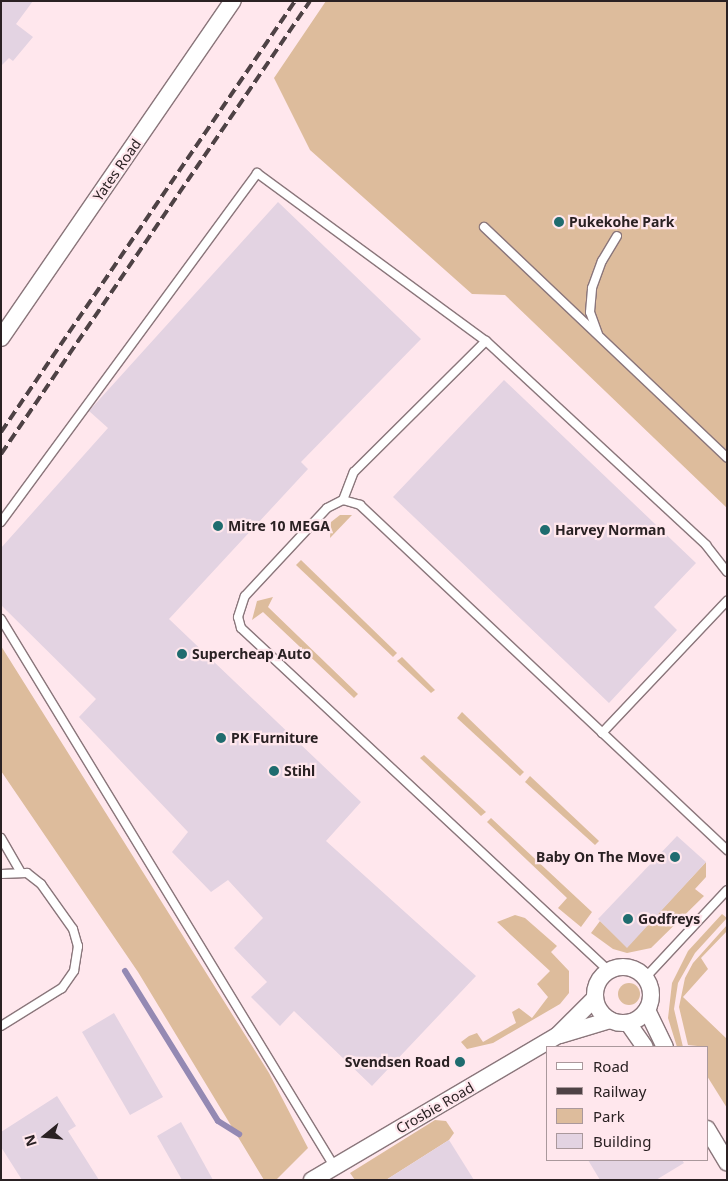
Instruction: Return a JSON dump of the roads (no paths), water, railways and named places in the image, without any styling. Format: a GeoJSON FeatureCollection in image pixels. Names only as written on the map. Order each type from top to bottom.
{"type":"FeatureCollection","features":[{"type":"Feature","properties":{"kind":"street","name":"Yates Road"},"geometry":{"type":"LineString","coordinates":[[1,338],[233,1]]}},
{"type":"Feature","properties":{"kind":"street"},"geometry":{"type":"LineString","coordinates":[[647,1010],[628,1023],[610,1020],[595,998],[598,983],[609,971],[632,969],[646,978],[651,994],[647,1010],[665,1046]]}},
{"type":"Feature","properties":{"kind":"street","name":"Crosbie Road"},"geometry":{"type":"LineString","coordinates":[[558,1036],[595,998]]}},
{"type":"Feature","properties":{"kind":"street","name":"Crosbie Road"},"geometry":{"type":"LineString","coordinates":[[312,1180],[558,1036],[610,1020]]}},
{"type":"Feature","properties":{"kind":"street"},"geometry":{"type":"LineString","coordinates":[[628,1023],[644,1046]]}},
{"type":"Feature","properties":{"kind":"street"},"geometry":{"type":"LineString","coordinates":[[708,1131],[727,1162]]}},
{"type":"Feature","properties":{"kind":"lane"},"geometry":{"type":"LineString","coordinates":[[1,522],[257,173],[486,340],[706,545],[727,572]]}},
{"type":"Feature","properties":{"kind":"lane"},"geometry":{"type":"LineString","coordinates":[[484,227],[727,458]]}},
{"type":"Feature","properties":{"kind":"lane"},"geometry":{"type":"LineString","coordinates":[[598,336],[590,312],[592,288],[602,261],[617,236]]}},
{"type":"Feature","properties":{"kind":"lane"},"geometry":{"type":"LineString","coordinates":[[486,340],[354,472],[343,500],[327,508],[245,596],[238,617],[241,628],[609,971]]}},
{"type":"Feature","properties":{"kind":"lane"},"geometry":{"type":"LineString","coordinates":[[343,500],[360,505],[727,850]]}},
{"type":"Feature","properties":{"kind":"lane"},"geometry":{"type":"LineString","coordinates":[[602,734],[727,601]]}},
{"type":"Feature","properties":{"kind":"lane"},"geometry":{"type":"LineString","coordinates":[[1,619],[334,1166]]}},
{"type":"Feature","properties":{"kind":"lane"},"geometry":{"type":"LineString","coordinates":[[1,838],[21,872],[41,884],[68,921],[77,938],[78,955],[74,972],[62,988],[1,1026]]}},
{"type":"Feature","properties":{"kind":"lane"},"geometry":{"type":"LineString","coordinates":[[2,872],[21,872]]}},
{"type":"Feature","properties":{"kind":"lane"},"geometry":{"type":"LineString","coordinates":[[646,978],[727,890]]}},
{"type":"Feature","properties":{"kind":"waterway"},"geometry":{"type":"LineString","coordinates":[[125,971],[218,1121],[239,1134]]}},
{"type":"Feature","properties":{"kind":"railway"},"geometry":{"type":"LineString","coordinates":[[1,432],[295,1]]}},
{"type":"Feature","properties":{"kind":"railway"},"geometry":{"type":"LineString","coordinates":[[1,454],[310,1]]}},
{"type":"Feature","properties":{"kind":"place","name":"Pukekohe Park"},"geometry":{"type":"Point","coordinates":[559,222]}},
{"type":"Feature","properties":{"kind":"place","name":"Mitre 10 MEGA"},"geometry":{"type":"Point","coordinates":[218,526]}},
{"type":"Feature","properties":{"kind":"place","name":"Harvey Norman"},"geometry":{"type":"Point","coordinates":[545,530]}},
{"type":"Feature","properties":{"kind":"place","name":"Supercheap Auto"},"geometry":{"type":"Point","coordinates":[182,654]}},
{"type":"Feature","properties":{"kind":"place","name":"PK Furniture"},"geometry":{"type":"Point","coordinates":[221,738]}},
{"type":"Feature","properties":{"kind":"place","name":"Stihl"},"geometry":{"type":"Point","coordinates":[274,771]}},
{"type":"Feature","properties":{"kind":"place","name":"Baby On The Move"},"geometry":{"type":"Point","coordinates":[675,857]}},
{"type":"Feature","properties":{"kind":"place","name":"Godfreys"},"geometry":{"type":"Point","coordinates":[628,919]}},
{"type":"Feature","properties":{"kind":"place","name":"Svendsen Road"},"geometry":{"type":"Point","coordinates":[460,1062]}}]}
